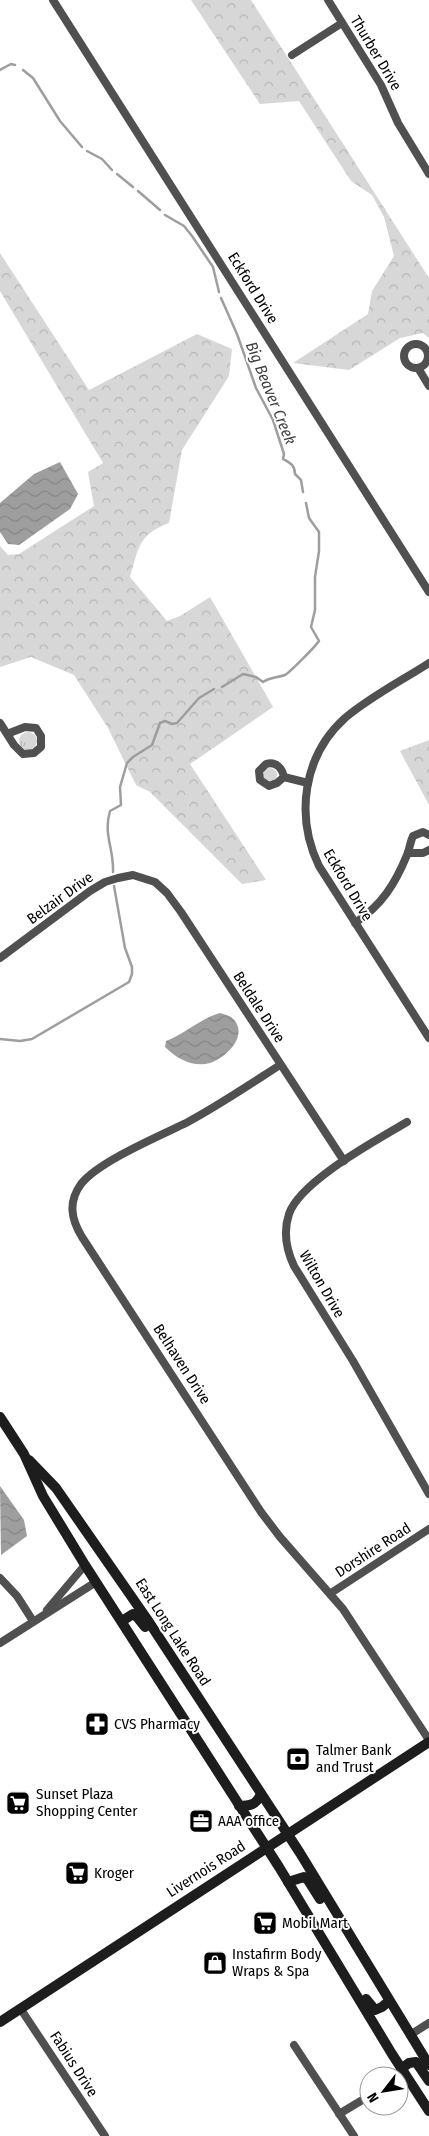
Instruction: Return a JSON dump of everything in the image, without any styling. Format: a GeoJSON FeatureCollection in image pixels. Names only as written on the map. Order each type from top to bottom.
{"type":"FeatureCollection","features":[{"type":"Feature","properties":{"kind":"main road","name":"East Long Lake Road"},"geometry":{"type":"LineString","coordinates":[[0,1417],[24,1454],[43,1496],[96,1582],[306,1910]]}},
{"type":"Feature","properties":{"kind":"main road","name":"East Long Lake Road"},"geometry":{"type":"LineString","coordinates":[[24,1454],[56,1488],[121,1579],[287,1834],[358,1949]]}},
{"type":"Feature","properties":{"kind":"main road"},"geometry":{"type":"LineString","coordinates":[[68,1536],[71,1530],[78,1529],[110,1575],[116,1580],[121,1579]]}},
{"type":"Feature","properties":{"kind":"main road"},"geometry":{"type":"LineString","coordinates":[[122,1621],[129,1615],[137,1617],[215,1734],[230,1746]]}},
{"type":"Feature","properties":{"kind":"main road","name":"Livernois Road"},"geometry":{"type":"LineString","coordinates":[[0,2022],[429,1741]]}},
{"type":"Feature","properties":{"kind":"main road"},"geometry":{"type":"LineString","coordinates":[[239,1806],[252,1805],[258,1802],[261,1794]]}},
{"type":"Feature","properties":{"kind":"main road"},"geometry":{"type":"LineString","coordinates":[[288,1882],[299,1877],[304,1877],[308,1880],[336,1925],[358,1949],[429,2065]]}},
{"type":"Feature","properties":{"kind":"main road"},"geometry":{"type":"LineString","coordinates":[[306,1910],[318,1920],[371,2007],[379,2010],[389,2001]]}},
{"type":"Feature","properties":{"kind":"main road"},"geometry":{"type":"LineString","coordinates":[[306,1910],[397,2066]]}},
{"type":"Feature","properties":{"kind":"main road"},"geometry":{"type":"LineString","coordinates":[[407,2066],[409,2063],[416,2062],[429,2081]]}},
{"type":"Feature","properties":{"kind":"main road"},"geometry":{"type":"LineString","coordinates":[[409,2084],[429,2111]]}},
{"type":"Feature","properties":{"kind":"street","name":"Eckford Drive"},"geometry":{"type":"LineString","coordinates":[[54,0],[429,592]]}},
{"type":"Feature","properties":{"kind":"street","name":"Thurber Drive"},"geometry":{"type":"LineString","coordinates":[[328,0],[381,85],[398,123],[429,174]]}},
{"type":"Feature","properties":{"kind":"street"},"geometry":{"type":"LineString","coordinates":[[292,55],[342,23]]}},
{"type":"Feature","properties":{"kind":"street"},"geometry":{"type":"LineString","coordinates":[[418,368],[429,386]]}},
{"type":"Feature","properties":{"kind":"street","name":"Eckford Drive"},"geometry":{"type":"LineString","coordinates":[[429,663],[345,719],[323,746],[314,763],[308,783],[305,814],[310,845],[319,866],[429,1038]]}},
{"type":"Feature","properties":{"kind":"street"},"geometry":{"type":"LineString","coordinates":[[0,723],[7,734],[19,751],[23,754],[34,753],[41,747],[41,736],[36,728],[26,726],[7,734]]}},
{"type":"Feature","properties":{"kind":"street"},"geometry":{"type":"LineString","coordinates":[[284,777],[308,783]]}},
{"type":"Feature","properties":{"kind":"street"},"geometry":{"type":"LineString","coordinates":[[355,922],[371,912],[383,900],[395,883],[413,836],[423,832],[429,835]]}},
{"type":"Feature","properties":{"kind":"street"},"geometry":{"type":"LineString","coordinates":[[408,853],[424,853],[429,850]]}},
{"type":"Feature","properties":{"kind":"street","name":"Belzair Drive"},"geometry":{"type":"LineString","coordinates":[[0,958],[105,882],[126,876],[141,876]]}},
{"type":"Feature","properties":{"kind":"street","name":"Beldale Drive"},"geometry":{"type":"LineString","coordinates":[[141,876],[162,888],[175,903],[344,1161]]}},
{"type":"Feature","properties":{"kind":"street","name":"Belhaven Drive"},"geometry":{"type":"LineString","coordinates":[[280,1065],[216,1106],[129,1151],[90,1175],[75,1194],[72,1211],[73,1220],[82,1237],[261,1512],[280,1537],[332,1593],[360,1632],[429,1741]]}},
{"type":"Feature","properties":{"kind":"street","name":"Wilton Drive"},"geometry":{"type":"LineString","coordinates":[[407,1122],[344,1161],[307,1189],[293,1206],[287,1223],[286,1246],[294,1266],[353,1361],[429,1494]]}},
{"type":"Feature","properties":{"kind":"street","name":"Dorshire Road"},"geometry":{"type":"LineString","coordinates":[[332,1593],[429,1529]]}},
{"type":"Feature","properties":{"kind":"street"},"geometry":{"type":"LineString","coordinates":[[41,1617],[85,1564]]}},
{"type":"Feature","properties":{"kind":"street"},"geometry":{"type":"LineString","coordinates":[[0,1578],[17,1596],[33,1622]]}},
{"type":"Feature","properties":{"kind":"street"},"geometry":{"type":"LineString","coordinates":[[0,1643],[96,1582]]}},
{"type":"Feature","properties":{"kind":"street","name":"Fabius Drive"},"geometry":{"type":"LineString","coordinates":[[20,2008],[105,2136]]}},
{"type":"Feature","properties":{"kind":"street"},"geometry":{"type":"LineString","coordinates":[[410,2035],[429,2023]]}},
{"type":"Feature","properties":{"kind":"street"},"geometry":{"type":"LineString","coordinates":[[294,2045],[354,2136]]}},
{"type":"Feature","properties":{"kind":"street"},"geometry":{"type":"LineString","coordinates":[[340,2114],[359,2102]]}},
{"type":"Feature","properties":{"kind":"green space"},"geometry":{"type":"Polygon","coordinates":[[[191,0],[251,0],[429,278],[429,338],[423,333],[400,338],[349,370],[293,363],[368,314],[372,291],[394,256],[384,217],[372,195],[351,181],[299,101],[260,104],[191,0]]]}},
{"type":"Feature","properties":{"kind":"green space"},"geometry":{"type":"Polygon","coordinates":[[[0,253],[89,390],[197,334],[232,349],[229,376],[182,450],[169,523],[145,537],[138,550],[130,577],[167,621],[180,616],[210,597],[273,707],[190,764],[266,880],[242,884],[150,792],[136,785],[108,728],[74,675],[31,657],[0,667],[0,546],[8,555],[19,554],[94,506],[88,472],[103,463],[0,291],[0,253]]]}},
{"type":"Feature","properties":{"kind":"green space"},"geometry":{"type":"Polygon","coordinates":[[[24,732],[32,732],[37,737],[35,748],[24,750],[19,745],[19,737],[24,732]]]}},
{"type":"Feature","properties":{"kind":"green space"},"geometry":{"type":"Polygon","coordinates":[[[429,740],[429,805],[400,751],[429,740]]]}},
{"type":"Feature","properties":{"kind":"green space"},"geometry":{"type":"Polygon","coordinates":[[[267,768],[273,768],[277,775],[273,782],[267,782],[263,778],[263,772],[267,768]]]}},
{"type":"Feature","properties":{"kind":"water"},"geometry":{"type":"Polygon","coordinates":[[[60,462],[78,494],[70,509],[19,545],[8,544],[0,532],[0,503],[34,474],[60,462]]]}},
{"type":"Feature","properties":{"kind":"water"},"geometry":{"type":"Polygon","coordinates":[[[220,1013],[231,1017],[237,1023],[239,1030],[234,1044],[217,1060],[204,1064],[191,1063],[174,1055],[165,1047],[166,1041],[206,1018],[220,1013]]]}},
{"type":"Feature","properties":{"kind":"water"},"geometry":{"type":"Polygon","coordinates":[[[0,1486],[24,1520],[27,1536],[1,1555],[0,1486]]]}},
{"type":"Feature","properties":{"kind":"waterway","name":"Big Beaver Creek"},"geometry":{"type":"LineString","coordinates":[[0,70],[11,64],[15,65]]}},
{"type":"Feature","properties":{"kind":"waterway","name":"Big Beaver Creek"},"geometry":{"type":"LineString","coordinates":[[23,70],[33,78],[60,121],[82,147]]}},
{"type":"Feature","properties":{"kind":"waterway","name":"Big Beaver Creek"},"geometry":{"type":"LineString","coordinates":[[87,151],[102,159],[112,170]]}},
{"type":"Feature","properties":{"kind":"waterway","name":"Big Beaver Creek"},"geometry":{"type":"LineString","coordinates":[[117,174],[133,187]]}},
{"type":"Feature","properties":{"kind":"waterway","name":"Big Beaver Creek"},"geometry":{"type":"LineString","coordinates":[[138,191],[160,210]]}},
{"type":"Feature","properties":{"kind":"waterway","name":"Big Beaver Creek"},"geometry":{"type":"LineString","coordinates":[[165,215],[184,226],[192,236],[213,267],[219,292]]}},
{"type":"Feature","properties":{"kind":"waterway","name":"Big Beaver Creek"},"geometry":{"type":"LineString","coordinates":[[221,298],[237,334],[256,388],[273,420],[284,454],[283,459],[293,466],[295,474],[301,480],[303,492]]}},
{"type":"Feature","properties":{"kind":"waterway","name":"Big Beaver Creek"},"geometry":{"type":"LineString","coordinates":[[222,687],[243,674],[256,677],[263,682],[285,675],[319,641],[311,627],[315,610],[315,577],[319,551],[319,532],[309,518],[306,503]]}},
{"type":"Feature","properties":{"kind":"waterway","name":"Big Beaver Creek"},"geometry":{"type":"LineString","coordinates":[[113,872],[108,820],[110,811],[121,805],[120,787],[127,763],[152,745],[160,723],[165,721],[172,724],[177,723],[199,698],[214,689]]}},
{"type":"Feature","properties":{"kind":"waterway","name":"Big Beaver Creek"},"geometry":{"type":"LineString","coordinates":[[0,1039],[20,1041],[32,1039],[129,982],[132,967],[125,948],[114,886]]}},
{"type":"Feature","properties":{"kind":"place","name":"CVS Pharmacy"},"geometry":{"type":"Point","coordinates":[97,1724]}},
{"type":"Feature","properties":{"kind":"place","name":"Talmer Bank and Trust"},"geometry":{"type":"Point","coordinates":[298,1759]}},
{"type":"Feature","properties":{"kind":"place","name":"Sunset Plaza Shopping Center"},"geometry":{"type":"Point","coordinates":[18,1803]}},
{"type":"Feature","properties":{"kind":"place","name":"AAA office"},"geometry":{"type":"Point","coordinates":[201,1821]}},
{"type":"Feature","properties":{"kind":"place","name":"Kroger"},"geometry":{"type":"Point","coordinates":[77,1873]}},
{"type":"Feature","properties":{"kind":"place","name":"Mobil Mart"},"geometry":{"type":"Point","coordinates":[265,1923]}},
{"type":"Feature","properties":{"kind":"place","name":"Instafirm Body Wraps & Spa"},"geometry":{"type":"Point","coordinates":[215,1963]}}]}
